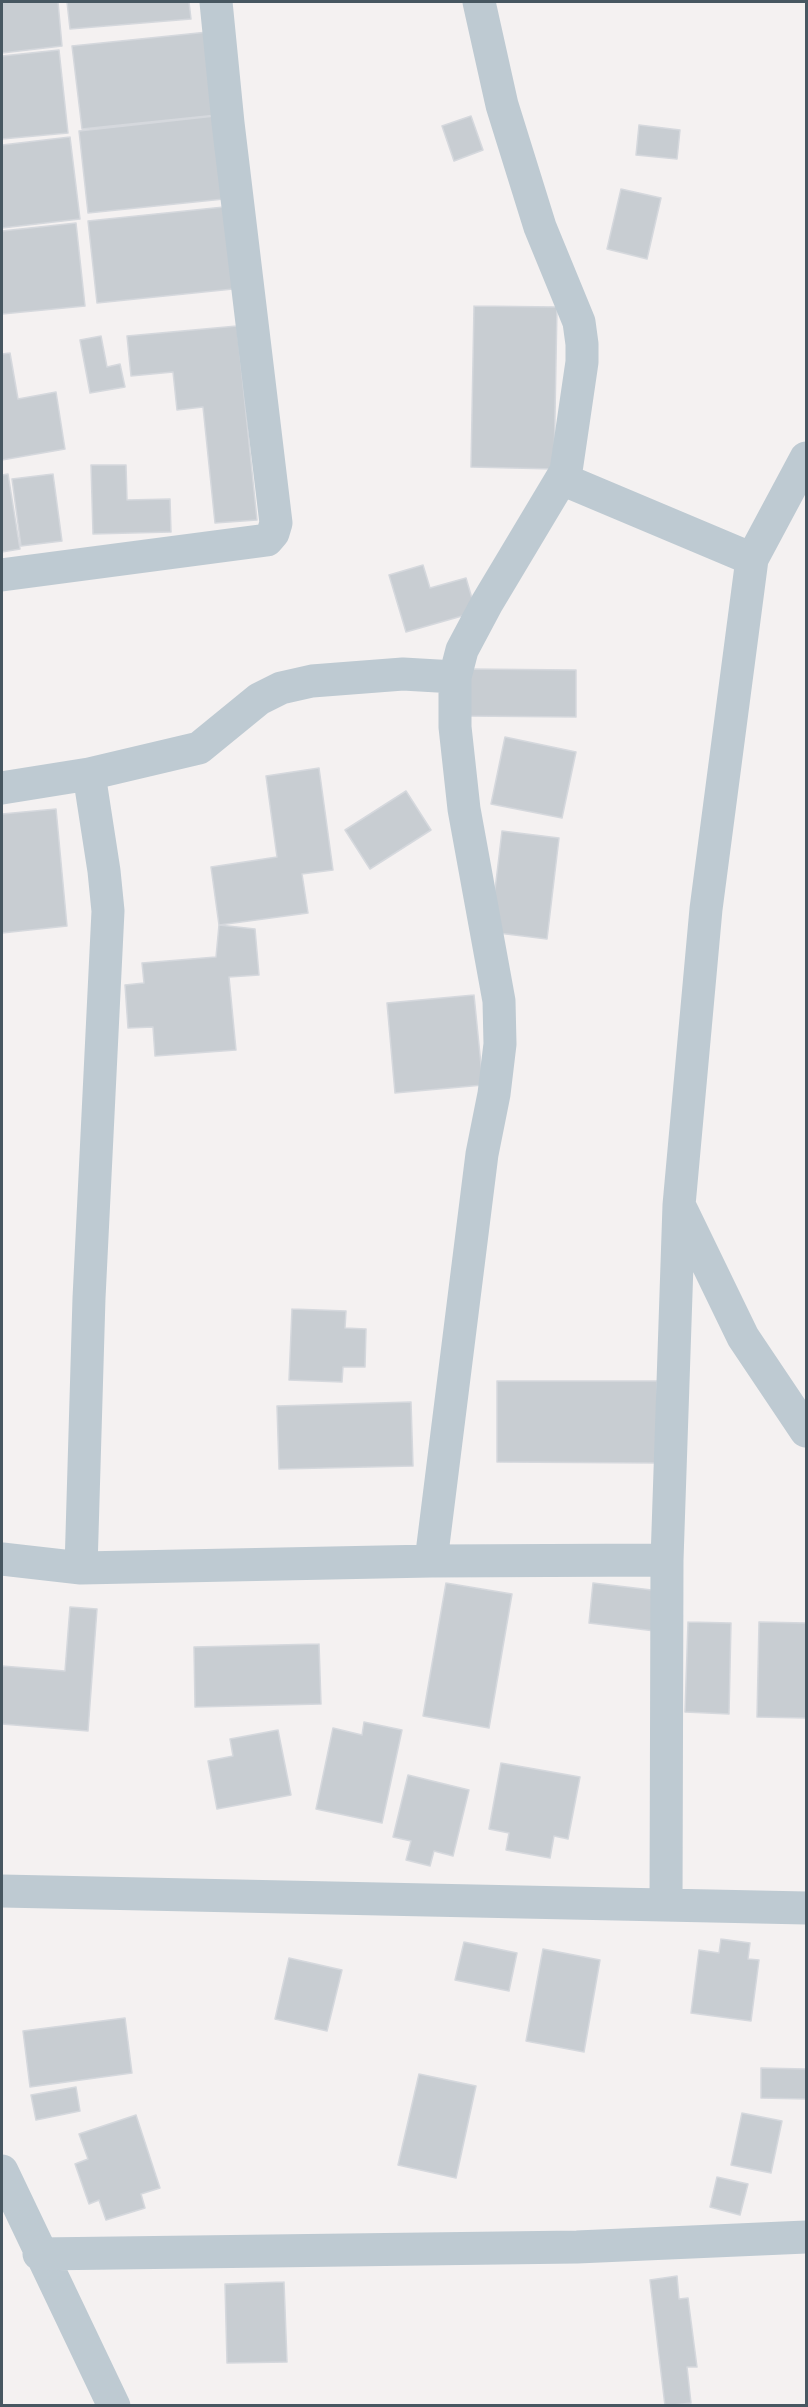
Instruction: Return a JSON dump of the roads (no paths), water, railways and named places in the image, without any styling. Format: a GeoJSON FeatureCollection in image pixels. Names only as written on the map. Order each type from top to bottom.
{"type":"FeatureCollection","features":[{"type":"Feature","properties":{"kind":"street"},"geometry":{"type":"LineString","coordinates":[[2,575],[267,540],[273,533],[276,523],[228,123],[216,2]]}},
{"type":"Feature","properties":{"kind":"street"},"geometry":{"type":"LineString","coordinates":[[430,1561],[482,1154],[494,1094],[500,1044],[499,1001],[464,809],[455,726],[455,677],[462,650],[487,603],[562,479],[567,463],[582,362],[579,322],[540,227],[502,105],[479,2]]}},
{"type":"Feature","properties":{"kind":"street"},"geometry":{"type":"LineString","coordinates":[[666,1905],[668,1560],[679,1205],[706,909],[752,559],[807,458]]}},
{"type":"Feature","properties":{"kind":"street"},"geometry":{"type":"LineString","coordinates":[[562,479],[752,559]]}},
{"type":"Feature","properties":{"kind":"street"},"geometry":{"type":"LineString","coordinates":[[2,788],[88,774],[199,747],[259,699],[282,688],[312,681],[403,674],[455,677]]}},
{"type":"Feature","properties":{"kind":"street"},"geometry":{"type":"LineString","coordinates":[[81,1568],[89,1298],[108,911],[104,871],[88,774]]}},
{"type":"Feature","properties":{"kind":"street"},"geometry":{"type":"LineString","coordinates":[[679,1205],[743,1336],[807,1431]]}},
{"type":"Feature","properties":{"kind":"street"},"geometry":{"type":"LineString","coordinates":[[2,1559],[81,1568],[430,1561],[668,1560]]}},
{"type":"Feature","properties":{"kind":"street"},"geometry":{"type":"LineString","coordinates":[[2,1892],[807,1908]]}},
{"type":"Feature","properties":{"kind":"street"},"geometry":{"type":"LineString","coordinates":[[2,2171],[39,2254],[114,2406]]}},
{"type":"Feature","properties":{"kind":"street"},"geometry":{"type":"LineString","coordinates":[[39,2254],[577,2247],[807,2237]]}}]}
